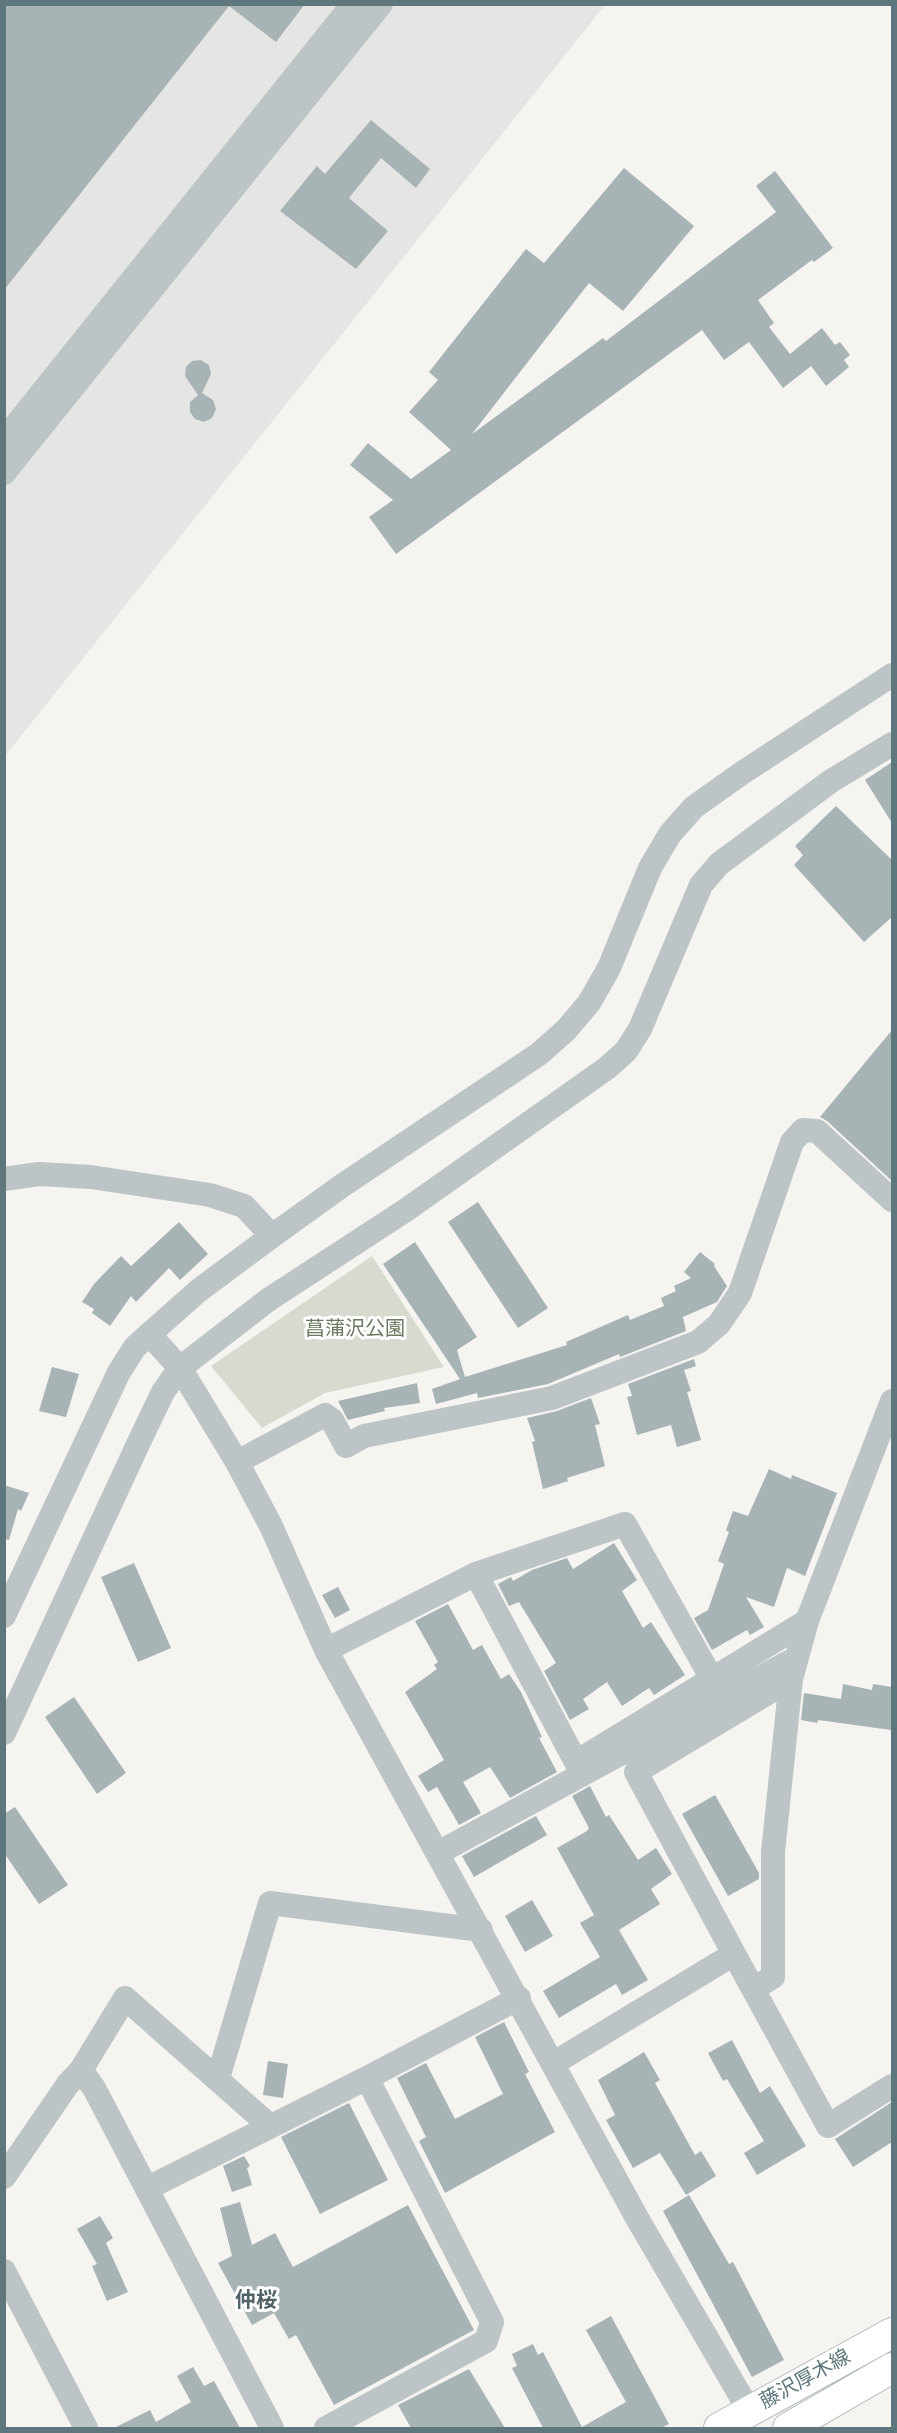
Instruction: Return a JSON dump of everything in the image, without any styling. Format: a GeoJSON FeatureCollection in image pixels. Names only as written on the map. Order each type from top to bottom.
{"type":"FeatureCollection","features":[{"type":"Feature","properties":{"kind":"main road","name":"藤沢厚木線"},"geometry":{"type":"LineString","coordinates":[[719,2428],[892,2333]]}},
{"type":"Feature","properties":{"kind":"main road","name":"藤沢厚木線"},"geometry":{"type":"LineString","coordinates":[[788,2428],[892,2368]]}},
{"type":"Feature","properties":{"kind":"street"},"geometry":{"type":"LineString","coordinates":[[4,440],[353,4]]}},
{"type":"Feature","properties":{"kind":"street"},"geometry":{"type":"LineString","coordinates":[[4,473],[381,4]]}},
{"type":"Feature","properties":{"kind":"street"},"geometry":{"type":"LineString","coordinates":[[4,1616],[119,1372],[135,1347],[198,1291],[272,1236],[352,1179],[539,1054],[566,1030],[589,1003],[609,968],[650,868],[670,834],[694,807],[892,675]]}},
{"type":"Feature","properties":{"kind":"street"},"geometry":{"type":"LineString","coordinates":[[4,1733],[163,1392],[180,1368],[268,1300],[415,1203],[607,1068],[626,1051],[640,1029],[701,885],[719,864],[831,781],[892,744]]}},
{"type":"Feature","properties":{"kind":"street"},"geometry":{"type":"LineString","coordinates":[[237,1462],[325,1415],[332,1420],[346,1446],[364,1436],[552,1398],[698,1342],[719,1324],[741,1293],[792,1142],[803,1130],[817,1131],[892,1200]]}},
{"type":"Feature","properties":{"kind":"street"},"geometry":{"type":"LineString","coordinates":[[4,1179],[39,1174],[91,1177],[210,1195],[244,1206],[272,1236]]}},
{"type":"Feature","properties":{"kind":"street"},"geometry":{"type":"LineString","coordinates":[[149,1334],[180,1368],[237,1462],[272,1526],[326,1650],[638,2218],[750,2412]]}},
{"type":"Feature","properties":{"kind":"street"},"geometry":{"type":"LineString","coordinates":[[753,1989],[773,1977],[773,1852],[794,1669],[807,1621],[892,1401]]}},
{"type":"Feature","properties":{"kind":"street"},"geometry":{"type":"LineString","coordinates":[[326,1650],[476,1574],[626,1524],[712,1679]]}},
{"type":"Feature","properties":{"kind":"street"},"geometry":{"type":"LineString","coordinates":[[476,1574],[576,1762],[807,1621]]}},
{"type":"Feature","properties":{"kind":"street"},"geometry":{"type":"LineString","coordinates":[[438,1853],[794,1669]]}},
{"type":"Feature","properties":{"kind":"street"},"geometry":{"type":"LineString","coordinates":[[794,1669],[636,1772],[828,2126],[892,2086]]}},
{"type":"Feature","properties":{"kind":"street"},"geometry":{"type":"LineString","coordinates":[[218,2078],[270,1903],[481,1930]]}},
{"type":"Feature","properties":{"kind":"street"},"geometry":{"type":"LineString","coordinates":[[554,2063],[734,1954]]}},
{"type":"Feature","properties":{"kind":"street"},"geometry":{"type":"LineString","coordinates":[[4,2177],[68,2084],[81,2070],[125,1998],[270,2126]]}},
{"type":"Feature","properties":{"kind":"street"},"geometry":{"type":"LineString","coordinates":[[148,2188],[367,2078],[519,1998]]}},
{"type":"Feature","properties":{"kind":"street"},"geometry":{"type":"LineString","coordinates":[[81,2070],[94,2088],[148,2188],[272,2428]]}},
{"type":"Feature","properties":{"kind":"street"},"geometry":{"type":"LineString","coordinates":[[326,2428],[486,2341],[492,2322],[367,2078]]}},
{"type":"Feature","properties":{"kind":"street"},"geometry":{"type":"LineString","coordinates":[[4,2271],[86,2428]]}},
{"type":"Feature","properties":{"kind":"shaded area"},"geometry":{"type":"Polygon","coordinates":[[[5,5],[605,5],[5,756],[5,5]]]}},
{"type":"Feature","properties":{"kind":"green space","name":"菖蒲沢公園"},"geometry":{"type":"Polygon","coordinates":[[[372,1256],[444,1367],[325,1393],[262,1428],[211,1366],[372,1256]]]}},
{"type":"Feature","properties":{"kind":"building"},"geometry":{"type":"Polygon","coordinates":[[[4,4],[305,4],[276,42],[229,6],[4,290],[4,4]]]}},
{"type":"Feature","properties":{"kind":"building"},"geometry":{"type":"Polygon","coordinates":[[[371,120],[430,169],[416,188],[381,158],[349,198],[388,231],[356,269],[280,211],[317,166],[325,174],[371,120]]]}},
{"type":"Feature","properties":{"kind":"building"},"geometry":{"type":"Polygon","coordinates":[[[624,168],[694,226],[623,311],[589,283],[472,434],[603,338],[606,341],[776,212],[756,186],[775,171],[833,248],[814,262],[812,260],[758,300],[774,323],[769,327],[790,354],[822,328],[835,345],[840,342],[850,355],[844,360],[849,367],[826,386],[811,366],[783,388],[749,342],[724,360],[702,330],[396,554],[369,517],[393,500],[350,465],[368,443],[411,479],[451,450],[409,412],[438,380],[429,372],[526,249],[544,263],[624,168]]]}},
{"type":"Feature","properties":{"kind":"building"},"geometry":{"type":"Polygon","coordinates":[[[201,360],[209,365],[211,374],[202,393],[213,400],[216,409],[212,418],[204,422],[195,419],[190,412],[190,402],[198,395],[185,376],[186,367],[192,361],[201,360]]]}},
{"type":"Feature","properties":{"kind":"building"},"geometry":{"type":"Polygon","coordinates":[[[892,762],[892,823],[865,780],[892,762]]]}},
{"type":"Feature","properties":{"kind":"building"},"geometry":{"type":"Polygon","coordinates":[[[836,806],[892,860],[892,917],[864,942],[794,865],[803,855],[795,846],[836,806]]]}},
{"type":"Feature","properties":{"kind":"building"},"geometry":{"type":"Polygon","coordinates":[[[892,1030],[892,1181],[820,1117],[892,1030]]]}},
{"type":"Feature","properties":{"kind":"building"},"geometry":{"type":"Polygon","coordinates":[[[478,1202],[548,1308],[518,1328],[448,1222],[478,1202]]]}},
{"type":"Feature","properties":{"kind":"building"},"geometry":{"type":"Polygon","coordinates":[[[179,1222],[208,1254],[180,1280],[169,1268],[136,1302],[131,1296],[110,1326],[92,1313],[94,1309],[82,1302],[94,1284],[121,1256],[131,1266],[179,1222]]]}},
{"type":"Feature","properties":{"kind":"building"},"geometry":{"type":"Polygon","coordinates":[[[415,1242],[477,1337],[457,1350],[465,1377],[567,1345],[566,1342],[628,1315],[630,1320],[664,1306],[661,1298],[676,1291],[674,1286],[691,1278],[684,1272],[700,1252],[715,1264],[714,1266],[727,1286],[717,1302],[683,1317],[686,1331],[620,1357],[619,1354],[548,1384],[478,1398],[477,1393],[436,1404],[432,1389],[460,1379],[383,1264],[415,1242]]]}},
{"type":"Feature","properties":{"kind":"building"},"geometry":{"type":"Polygon","coordinates":[[[694,1359],[696,1366],[684,1370],[691,1391],[687,1392],[701,1440],[677,1447],[671,1425],[637,1435],[627,1397],[632,1396],[628,1384],[694,1359]]]}},
{"type":"Feature","properties":{"kind":"building"},"geometry":{"type":"Polygon","coordinates":[[[52,1367],[79,1374],[66,1417],[39,1411],[52,1367]]]}},
{"type":"Feature","properties":{"kind":"building"},"geometry":{"type":"Polygon","coordinates":[[[417,1383],[420,1403],[384,1408],[385,1411],[348,1420],[338,1401],[417,1383]]]}},
{"type":"Feature","properties":{"kind":"building"},"geometry":{"type":"Polygon","coordinates":[[[591,1398],[600,1424],[595,1425],[605,1466],[567,1478],[568,1481],[543,1489],[532,1442],[535,1441],[527,1418],[557,1411],[591,1398]]]}},
{"type":"Feature","properties":{"kind":"building"},"geometry":{"type":"Polygon","coordinates":[[[769,1469],[791,1479],[792,1475],[837,1493],[805,1576],[787,1568],[774,1607],[746,1597],[764,1627],[750,1635],[747,1630],[712,1650],[694,1618],[708,1610],[724,1564],[718,1561],[729,1532],[726,1530],[733,1511],[748,1516],[769,1469]]]}},
{"type":"Feature","properties":{"kind":"building"},"geometry":{"type":"Polygon","coordinates":[[[4,1485],[29,1493],[21,1511],[18,1509],[9,1540],[4,1539],[4,1485]]]}},
{"type":"Feature","properties":{"kind":"building"},"geometry":{"type":"Polygon","coordinates":[[[614,1543],[637,1580],[622,1591],[643,1628],[651,1622],[685,1675],[654,1695],[649,1688],[622,1706],[607,1682],[583,1699],[589,1709],[570,1720],[544,1671],[556,1663],[519,1602],[509,1606],[498,1584],[511,1577],[513,1581],[532,1570],[567,1558],[573,1569],[614,1543]]]}},
{"type":"Feature","properties":{"kind":"building"},"geometry":{"type":"Polygon","coordinates":[[[134,1563],[171,1648],[138,1662],[101,1577],[134,1563]]]}},
{"type":"Feature","properties":{"kind":"building"},"geometry":{"type":"Polygon","coordinates":[[[338,1587],[350,1610],[335,1618],[322,1595],[338,1587]]]}},
{"type":"Feature","properties":{"kind":"building"},"geometry":{"type":"Polygon","coordinates":[[[448,1604],[473,1650],[482,1645],[501,1679],[509,1674],[521,1692],[542,1737],[539,1738],[557,1772],[510,1798],[490,1767],[463,1782],[481,1813],[459,1825],[437,1787],[428,1792],[418,1776],[444,1760],[405,1692],[437,1669],[434,1665],[438,1662],[415,1621],[448,1604]]]}},
{"type":"Feature","properties":{"kind":"building"},"geometry":{"type":"Polygon","coordinates":[[[843,1684],[872,1690],[873,1684],[892,1687],[891,1730],[818,1720],[817,1723],[801,1720],[804,1693],[841,1699],[843,1684]]]}},
{"type":"Feature","properties":{"kind":"building"},"geometry":{"type":"Polygon","coordinates":[[[74,1697],[126,1773],[97,1794],[45,1717],[74,1697]]]}},
{"type":"Feature","properties":{"kind":"building"},"geometry":{"type":"Polygon","coordinates":[[[590,1786],[606,1817],[609,1815],[638,1860],[656,1848],[672,1874],[651,1889],[660,1904],[619,1930],[648,1980],[622,1995],[616,1984],[559,2018],[543,1991],[600,1957],[580,1923],[594,1915],[557,1848],[589,1828],[572,1796],[590,1786]]]}},
{"type":"Feature","properties":{"kind":"building"},"geometry":{"type":"Polygon","coordinates":[[[715,1795],[759,1873],[759,1879],[728,1896],[682,1814],[715,1795]]]}},
{"type":"Feature","properties":{"kind":"building"},"geometry":{"type":"Polygon","coordinates":[[[15,1807],[68,1885],[39,1904],[4,1853],[4,1814],[15,1807]]]}},
{"type":"Feature","properties":{"kind":"building"},"geometry":{"type":"Polygon","coordinates":[[[536,1816],[547,1835],[474,1877],[462,1856],[536,1816]]]}},
{"type":"Feature","properties":{"kind":"building"},"geometry":{"type":"Polygon","coordinates":[[[532,1900],[553,1936],[525,1952],[505,1916],[532,1900]]]}},
{"type":"Feature","properties":{"kind":"building"},"geometry":{"type":"Polygon","coordinates":[[[504,2022],[529,2072],[525,2074],[555,2132],[445,2193],[419,2141],[426,2137],[397,2078],[426,2063],[455,2119],[503,2094],[475,2037],[504,2022]]]}},
{"type":"Feature","properties":{"kind":"building"},"geometry":{"type":"Polygon","coordinates":[[[732,2040],[760,2093],[770,2086],[806,2146],[757,2175],[744,2153],[764,2141],[727,2079],[723,2081],[708,2053],[732,2040]]]}},
{"type":"Feature","properties":{"kind":"building"},"geometry":{"type":"Polygon","coordinates":[[[644,2052],[660,2080],[655,2083],[695,2155],[701,2151],[716,2176],[686,2195],[660,2153],[633,2168],[606,2120],[615,2115],[598,2080],[644,2052]]]}},
{"type":"Feature","properties":{"kind":"building"},"geometry":{"type":"Polygon","coordinates":[[[268,2061],[288,2064],[283,2098],[263,2095],[268,2061]]]}},
{"type":"Feature","properties":{"kind":"building"},"geometry":{"type":"Polygon","coordinates":[[[892,2102],[892,2142],[853,2167],[835,2139],[892,2102]]]}},
{"type":"Feature","properties":{"kind":"building"},"geometry":{"type":"Polygon","coordinates":[[[349,2103],[388,2180],[320,2214],[281,2137],[349,2103]]]}},
{"type":"Feature","properties":{"kind":"building"},"geometry":{"type":"Polygon","coordinates":[[[244,2156],[250,2166],[247,2168],[252,2185],[232,2192],[223,2166],[244,2156]]]}},
{"type":"Feature","properties":{"kind":"building"},"geometry":{"type":"Polygon","coordinates":[[[689,2195],[729,2264],[733,2262],[784,2360],[752,2377],[663,2211],[689,2195]]]}},
{"type":"Feature","properties":{"kind":"building"},"geometry":{"type":"Polygon","coordinates":[[[240,2202],[252,2245],[275,2233],[293,2267],[408,2205],[474,2330],[334,2405],[296,2335],[289,2339],[274,2313],[252,2325],[218,2263],[232,2256],[220,2208],[240,2202]]]}},
{"type":"Feature","properties":{"kind":"building"},"geometry":{"type":"Polygon","coordinates":[[[100,2216],[113,2238],[106,2243],[128,2292],[107,2301],[92,2266],[97,2264],[77,2229],[100,2216]]]}},
{"type":"Feature","properties":{"kind":"building"},"geometry":{"type":"Polygon","coordinates":[[[611,2316],[669,2424],[661,2428],[543,2428],[512,2368],[517,2366],[512,2354],[533,2344],[538,2355],[543,2352],[582,2427],[626,2402],[586,2330],[611,2316]]]}},
{"type":"Feature","properties":{"kind":"building"},"geometry":{"type":"Polygon","coordinates":[[[193,2367],[204,2386],[214,2381],[240,2428],[114,2428],[150,2410],[156,2422],[191,2402],[177,2376],[193,2367]]]}},
{"type":"Feature","properties":{"kind":"building"},"geometry":{"type":"Polygon","coordinates":[[[469,2369],[505,2428],[411,2428],[398,2405],[469,2369]]]}},
{"type":"Feature","properties":{"kind":"district","name":"仲桜"},"geometry":{"type":"Point","coordinates":[256,2303]}}]}
